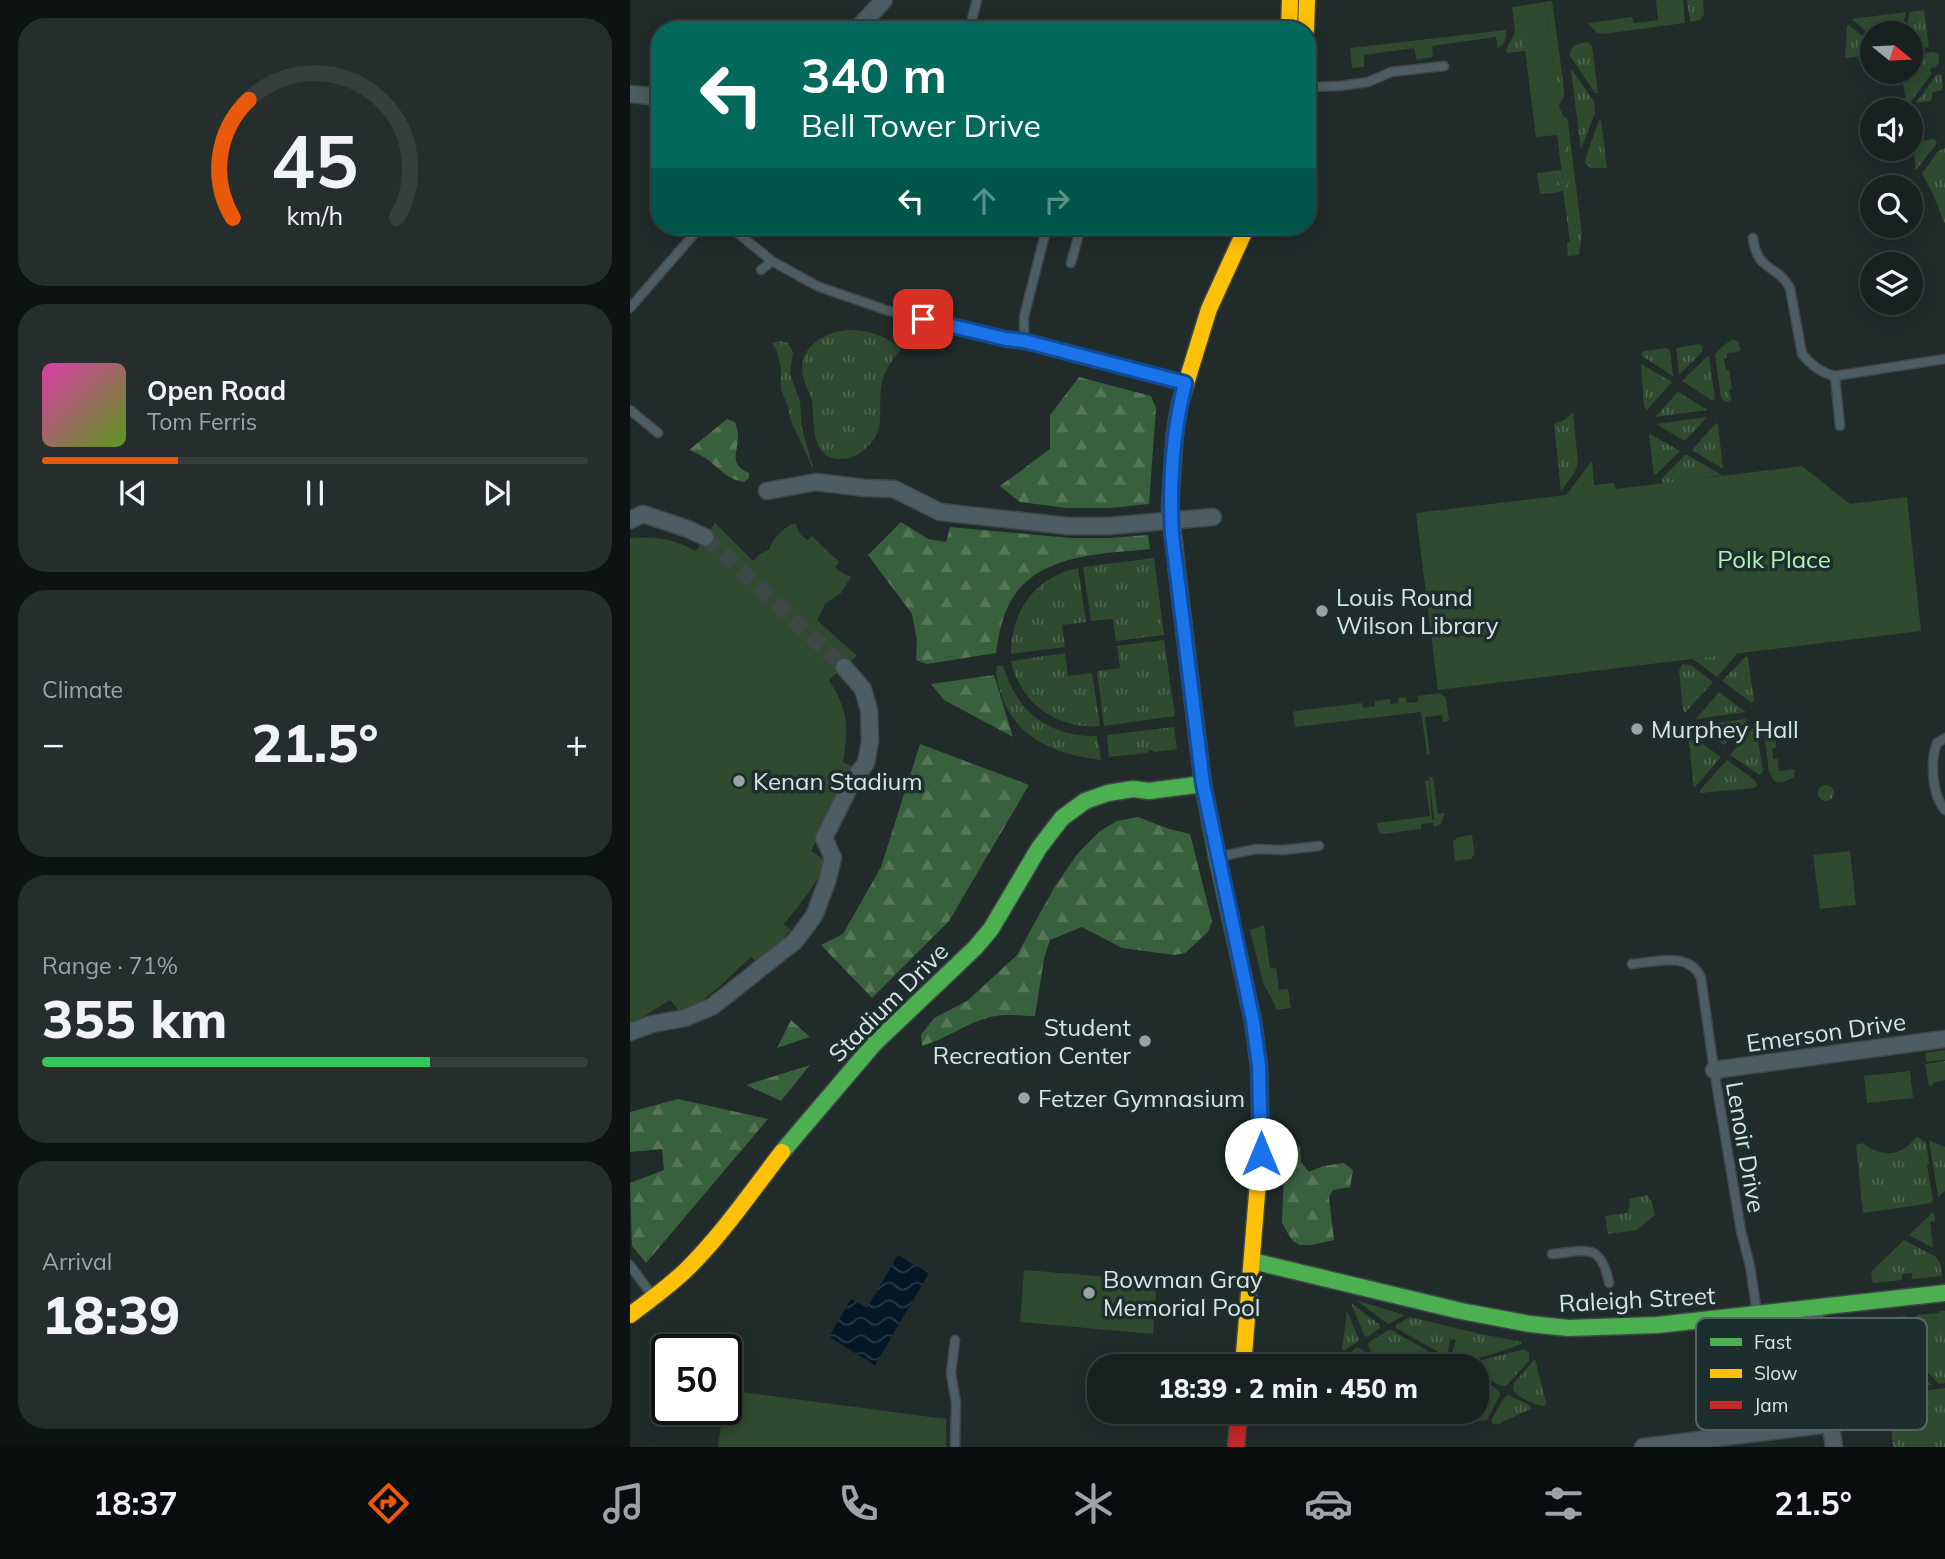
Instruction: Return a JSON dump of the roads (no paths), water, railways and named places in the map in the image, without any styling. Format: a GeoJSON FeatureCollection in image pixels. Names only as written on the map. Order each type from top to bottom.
{"type":"FeatureCollection","features":[{"type":"Feature","properties":{"kind":"street"},"geometry":{"type":"LineString","coordinates":[[864,21],[884,0]]}},
{"type":"Feature","properties":{"kind":"street"},"geometry":{"type":"LineString","coordinates":[[1289,21],[1290,0]]}},
{"type":"Feature","properties":{"kind":"street"},"geometry":{"type":"LineString","coordinates":[[1306,21],[1307,0]]}},
{"type":"Feature","properties":{"kind":"street"},"geometry":{"type":"LineString","coordinates":[[630,94],[651,96]]}},
{"type":"Feature","properties":{"kind":"street"},"geometry":{"type":"LineString","coordinates":[[1243,235],[1209,309],[1185,383],[1175,432],[1171,522],[1203,784],[1253,1021],[1259,1066],[1261,1154],[1244,1354]]}},
{"type":"Feature","properties":{"kind":"street"},"geometry":{"type":"LineString","coordinates":[[767,491],[816,482],[894,489],[940,512],[1068,526],[1108,526],[1213,517]]}},
{"type":"Feature","properties":{"kind":"street"},"geometry":{"type":"LineString","coordinates":[[630,520],[643,514],[705,537]]}},
{"type":"Feature","properties":{"kind":"street"},"geometry":{"type":"LineString","coordinates":[[630,1032],[652,1024],[685,1018],[713,1006],[795,941],[814,916],[833,858],[824,838],[852,782],[866,763],[870,741],[869,710],[863,689],[844,667]]}},
{"type":"Feature","properties":{"kind":"street","name":"Stadium Drive"},"geometry":{"type":"LineString","coordinates":[[630,1315],[685,1271],[715,1240],[786,1147],[874,1044],[975,948],[991,929],[1039,848],[1062,818],[1085,801],[1108,793],[1203,784]]}},
{"type":"Feature","properties":{"kind":"street","name":"Emerson Drive"},"geometry":{"type":"LineString","coordinates":[[1714,1070],[1945,1039]]}},
{"type":"Feature","properties":{"kind":"street","name":"Raleigh Street"},"geometry":{"type":"LineString","coordinates":[[1252,1261],[1461,1311],[1530,1324],[1568,1328],[1696,1321]]}},
{"type":"Feature","properties":{"kind":"street","name":"Raleigh Street"},"geometry":{"type":"LineString","coordinates":[[1721,1318],[1945,1293]]}},
{"type":"Feature","properties":{"kind":"street"},"geometry":{"type":"LineString","coordinates":[[1814,1308],[1815,1318]]}},
{"type":"Feature","properties":{"kind":"street"},"geometry":{"type":"LineString","coordinates":[[1236,1447],[1238,1424]]}},
{"type":"Feature","properties":{"kind":"street"},"geometry":{"type":"LineString","coordinates":[[1643,1447],[1781,1430]]}},
{"type":"Feature","properties":{"kind":"lane"},"geometry":{"type":"LineString","coordinates":[[972,21],[978,0]]}},
{"type":"Feature","properties":{"kind":"lane"},"geometry":{"type":"LineString","coordinates":[[1316,87],[1368,82],[1391,72],[1444,66]]}},
{"type":"Feature","properties":{"kind":"lane"},"geometry":{"type":"LineString","coordinates":[[630,308],[693,235]]}},
{"type":"Feature","properties":{"kind":"lane"},"geometry":{"type":"LineString","coordinates":[[740,235],[772,261],[817,286],[886,310],[1003,339],[1024,341],[1185,383]]}},
{"type":"Feature","properties":{"kind":"lane"},"geometry":{"type":"LineString","coordinates":[[1024,341],[1024,317],[1045,235]]}},
{"type":"Feature","properties":{"kind":"lane"},"geometry":{"type":"LineString","coordinates":[[1071,263],[1079,235]]}},
{"type":"Feature","properties":{"kind":"lane"},"geometry":{"type":"LineString","coordinates":[[1754,238],[1755,249],[1761,262],[1786,279],[1790,288],[1802,354],[1826,373],[1835,376],[1945,359]]}},
{"type":"Feature","properties":{"kind":"lane"},"geometry":{"type":"LineString","coordinates":[[761,270],[772,261]]}},
{"type":"Feature","properties":{"kind":"lane"},"geometry":{"type":"LineString","coordinates":[[1835,376],[1840,426]]}},
{"type":"Feature","properties":{"kind":"lane"},"geometry":{"type":"LineString","coordinates":[[630,410],[658,432]]}},
{"type":"Feature","properties":{"kind":"lane"},"geometry":{"type":"LineString","coordinates":[[1945,738],[1937,743],[1932,761],[1937,796],[1945,810]]}},
{"type":"Feature","properties":{"kind":"lane"},"geometry":{"type":"LineString","coordinates":[[1217,857],[1256,849],[1283,850],[1319,846]]}},
{"type":"Feature","properties":{"kind":"lane","name":"Lenoir Drive"},"geometry":{"type":"LineString","coordinates":[[1632,964],[1679,961],[1691,964],[1698,971],[1702,982],[1714,1070],[1757,1314]]}},
{"type":"Feature","properties":{"kind":"lane"},"geometry":{"type":"LineString","coordinates":[[1552,1254],[1593,1252],[1604,1264],[1609,1283]]}},
{"type":"Feature","properties":{"kind":"lane"},"geometry":{"type":"LineString","coordinates":[[630,1265],[654,1298]]}},
{"type":"Feature","properties":{"kind":"lane"},"geometry":{"type":"LineString","coordinates":[[955,1340],[951,1373],[956,1403],[955,1447]]}},
{"type":"Feature","properties":{"kind":"water"},"geometry":{"type":"Polygon","coordinates":[[[898,1255],[929,1273],[875,1365],[829,1337],[851,1299],[867,1308],[898,1255]]]}},
{"type":"Feature","properties":{"kind":"tunnel"},"geometry":{"type":"LineString","coordinates":[[705,537],[844,667]]}},
{"type":"Feature","properties":{"kind":"place","name":"Louis Round Wilson Library"},"geometry":{"type":"Point","coordinates":[1322,611]}},
{"type":"Feature","properties":{"kind":"place","name":"Murphey Hall"},"geometry":{"type":"Point","coordinates":[1637,729]}},
{"type":"Feature","properties":{"kind":"place","name":"Kenan Stadium"},"geometry":{"type":"Point","coordinates":[739,781]}},
{"type":"Feature","properties":{"kind":"place","name":"Student Recreation Center"},"geometry":{"type":"Point","coordinates":[1145,1041]}},
{"type":"Feature","properties":{"kind":"place","name":"Fetzer Gymnasium"},"geometry":{"type":"Point","coordinates":[1024,1098]}},
{"type":"Feature","properties":{"kind":"place","name":"Bowman Gray Memorial Pool"},"geometry":{"type":"Point","coordinates":[1089,1293]}},
{"type":"Feature","properties":{"kind":"park label","name":"Polk Place"},"geometry":{"type":"Point","coordinates":[1774,559]}}]}
